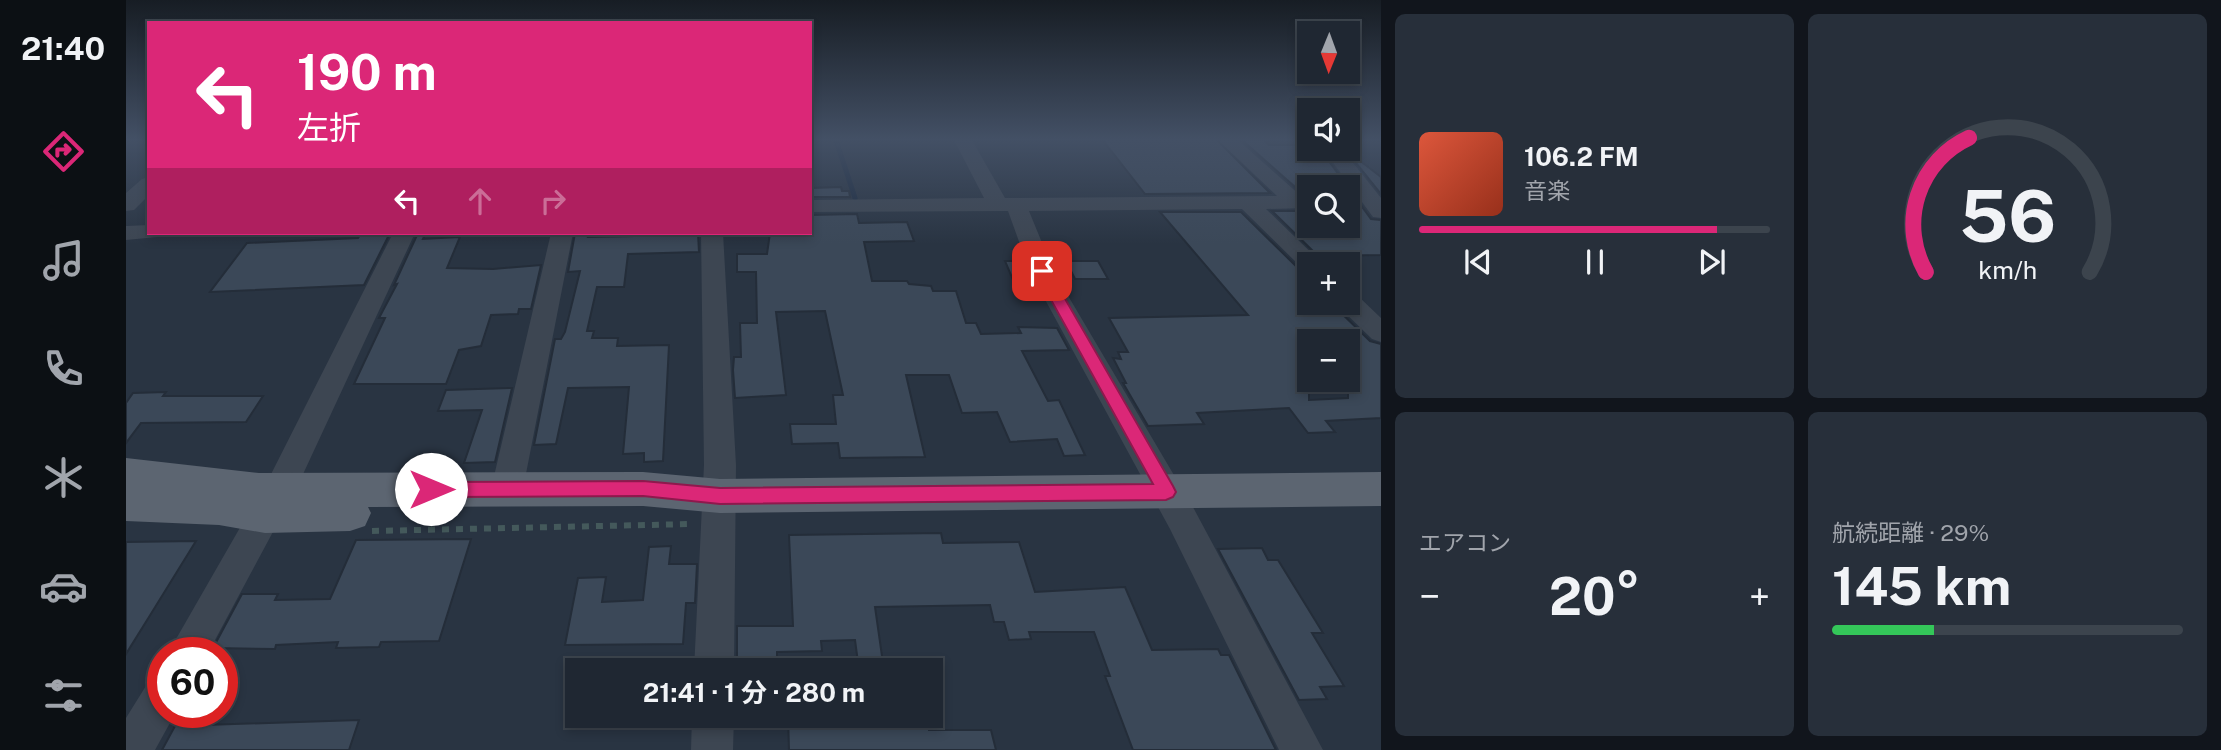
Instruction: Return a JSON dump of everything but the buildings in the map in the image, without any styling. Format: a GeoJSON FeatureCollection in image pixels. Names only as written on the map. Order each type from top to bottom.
{"type":"FeatureCollection","features":[{"type":"Feature","properties":{"kind":"main road"},"geometry":{"type":"LineString","coordinates":[[126,474],[259,490],[272,502]]}},
{"type":"Feature","properties":{"kind":"main road"},"geometry":{"type":"LineString","coordinates":[[126,503],[219,508],[272,502],[507,489],[643,489],[720,496],[1381,489]]}},
{"type":"Feature","properties":{"kind":"main road"},"geometry":{"type":"LineString","coordinates":[[126,521],[207,521],[272,502],[639,508],[720,496]]}},
{"type":"Feature","properties":{"kind":"street"},"geometry":{"type":"LineString","coordinates":[[987,175],[1007,204],[1166,492],[1303,750]]}},
{"type":"Feature","properties":{"kind":"street"},"geometry":{"type":"LineString","coordinates":[[1270,175],[1297,197]]}},
{"type":"Feature","properties":{"kind":"street"},"geometry":{"type":"LineString","coordinates":[[1352,175],[1377,207]]}},
{"type":"Feature","properties":{"kind":"street"},"geometry":{"type":"LineString","coordinates":[[126,205],[147,185]]}},
{"type":"Feature","properties":{"kind":"street"},"geometry":{"type":"LineString","coordinates":[[1247,202],[1299,252]]}},
{"type":"Feature","properties":{"kind":"street"},"geometry":{"type":"LineString","coordinates":[[812,206],[1297,202]]}},
{"type":"Feature","properties":{"kind":"street"},"geometry":{"type":"LineString","coordinates":[[126,233],[147,232]]}},
{"type":"Feature","properties":{"kind":"street"},"geometry":{"type":"LineString","coordinates":[[196,637],[272,502],[403,235]]}},
{"type":"Feature","properties":{"kind":"street"},"geometry":{"type":"LineString","coordinates":[[507,489],[562,235]]}},
{"type":"Feature","properties":{"kind":"street"},"geometry":{"type":"LineString","coordinates":[[712,235],[720,496],[714,658]]}},
{"type":"Feature","properties":{"kind":"street"},"geometry":{"type":"LineString","coordinates":[[1360,312],[1381,333]]}},
{"type":"Feature","properties":{"kind":"street"},"geometry":{"type":"LineString","coordinates":[[131,750],[147,722]]}},
{"type":"Feature","properties":{"kind":"street"},"geometry":{"type":"LineString","coordinates":[[712,750],[713,728]]}},
{"type":"Feature","properties":{"kind":"waterway"},"geometry":{"type":"LineString","coordinates":[[847,175],[855,198]]}},
{"type":"Feature","properties":{"kind":"route"},"geometry":{"type":"LineString","coordinates":[[431,489],[643,489],[720,496],[1166,492],[1042,271]]}}]}
